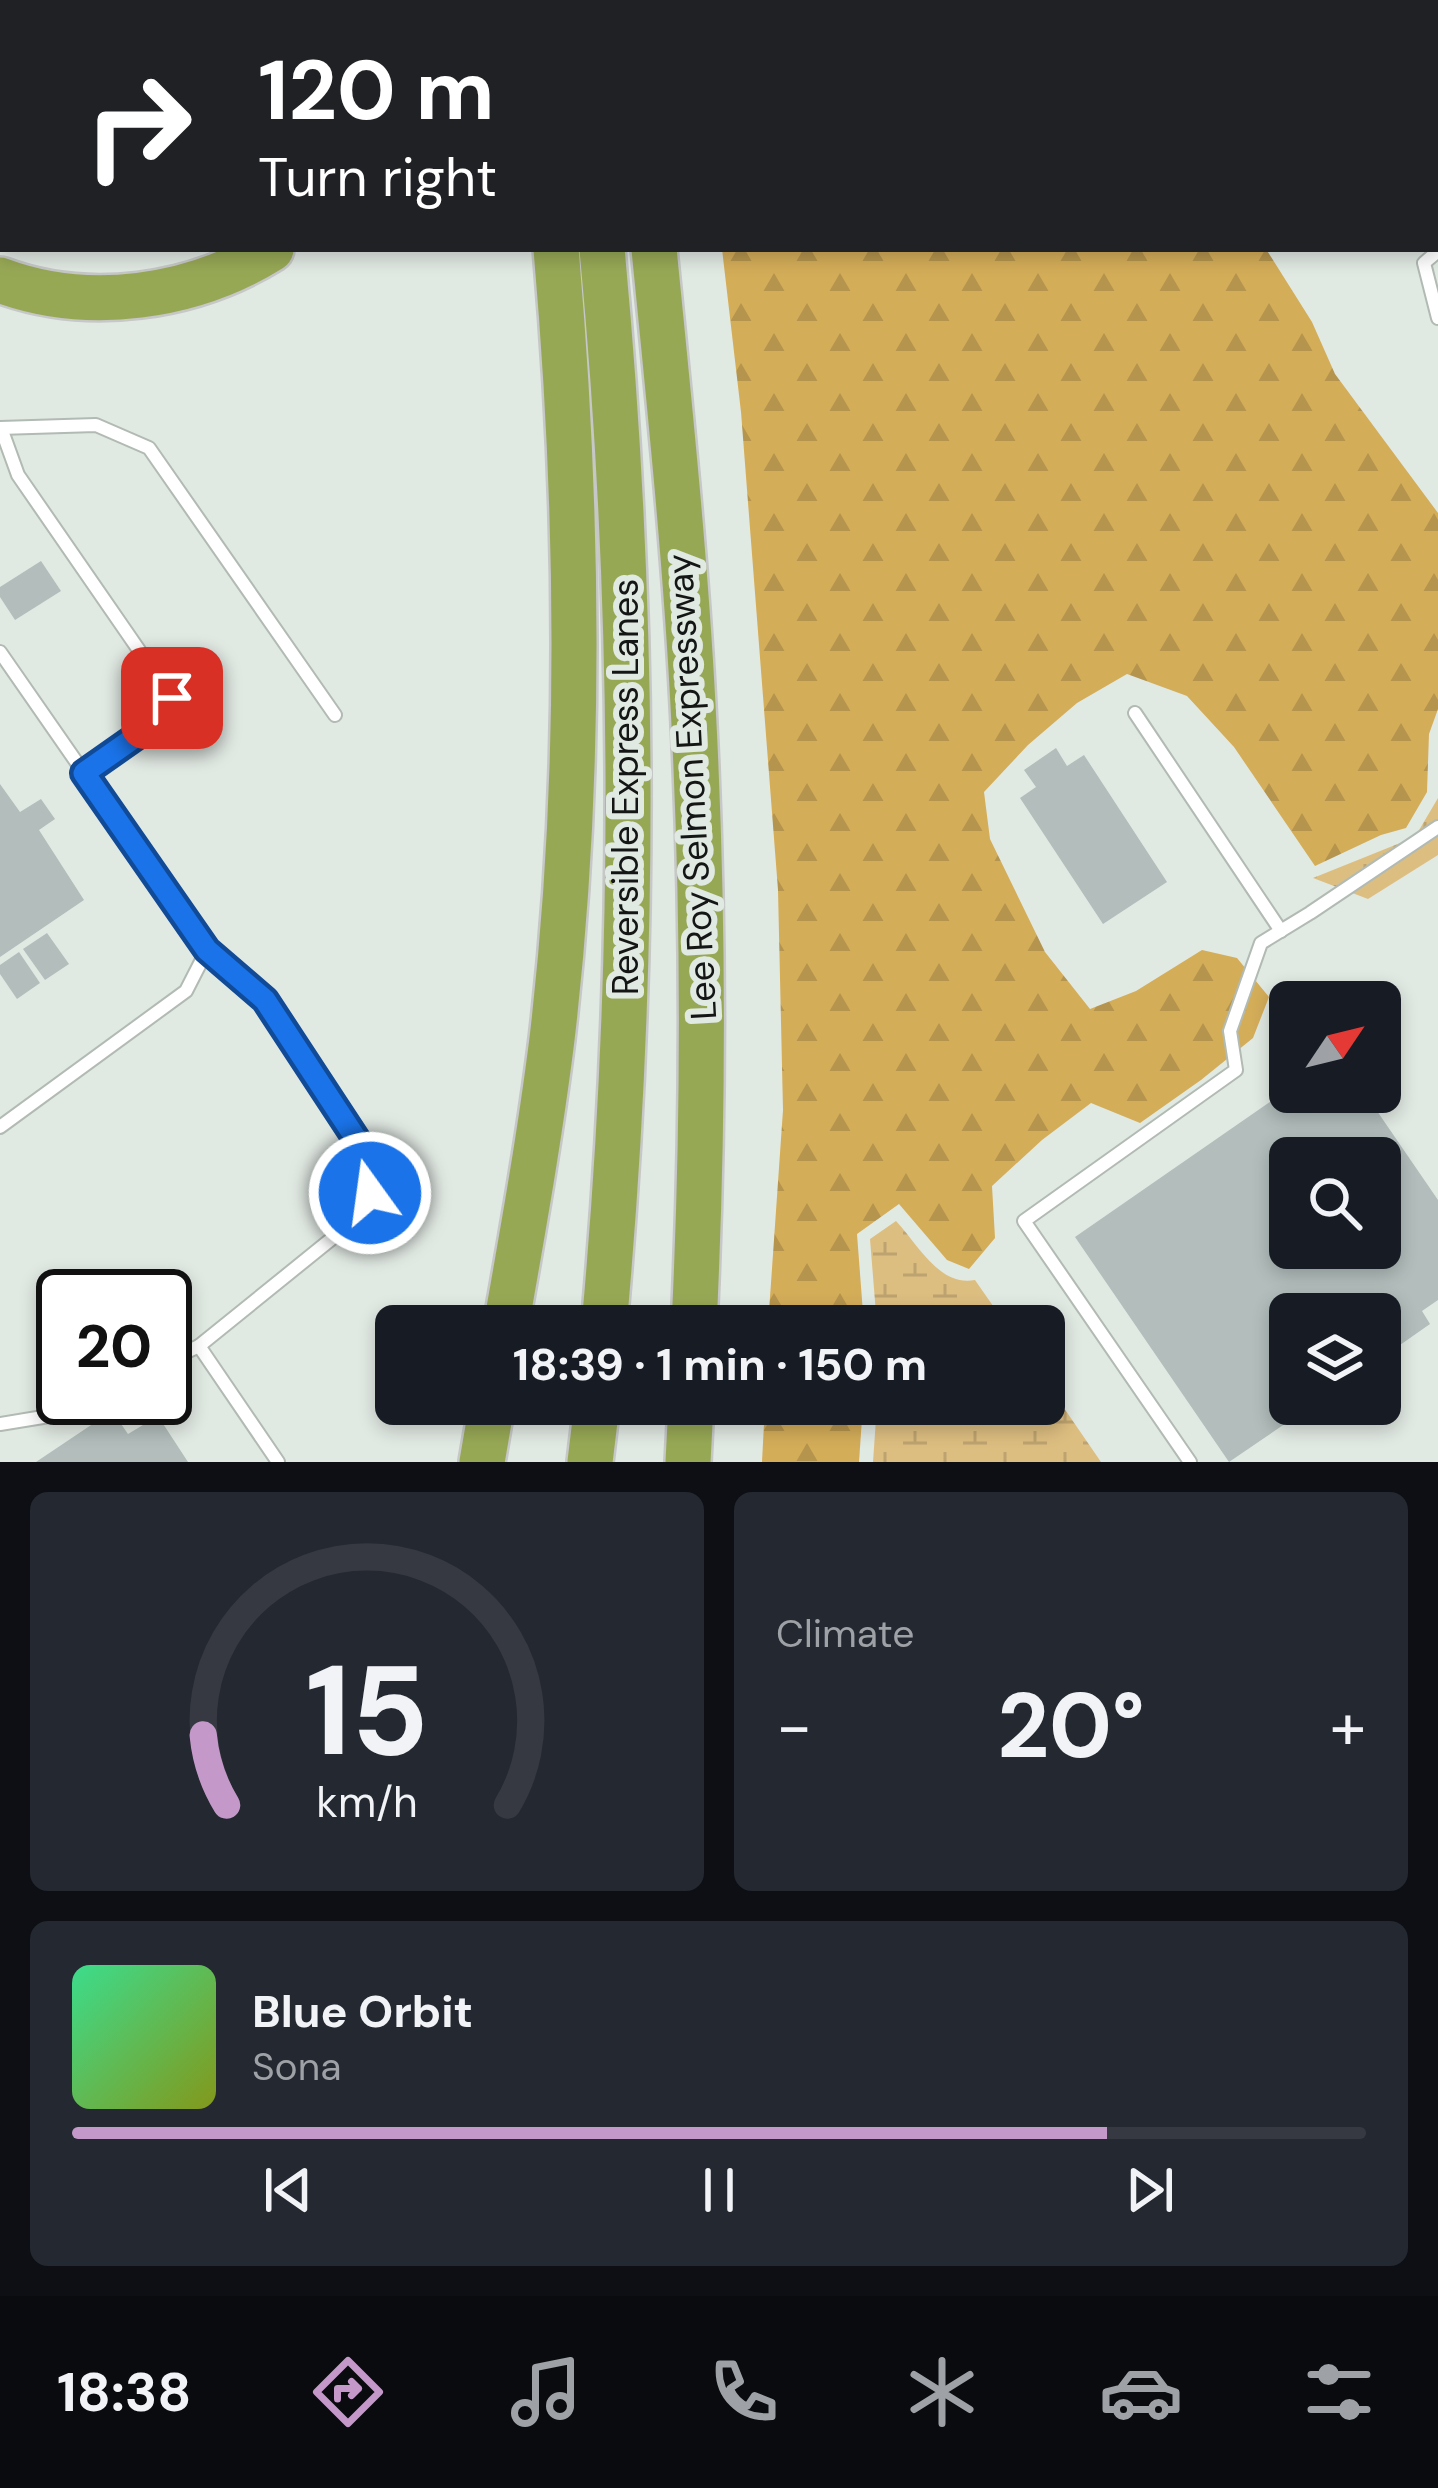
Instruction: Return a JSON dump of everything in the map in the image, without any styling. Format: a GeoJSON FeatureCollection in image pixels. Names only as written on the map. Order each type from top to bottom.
{"type":"FeatureCollection","features":[{"type":"Feature","properties":{"kind":"highway"},"geometry":{"type":"LineString","coordinates":[[0,280],[70,296],[130,296],[194,285],[266,252]]}},
{"type":"Feature","properties":{"kind":"highway"},"geometry":{"type":"LineString","coordinates":[[510,1305],[552,1036],[572,775],[573,494],[556,252]]}},
{"type":"Feature","properties":{"kind":"highway","name":"Reversible Express Lanes"},"geometry":{"type":"LineString","coordinates":[[602,252],[626,567],[629,703],[629,912],[605,1305]]}},
{"type":"Feature","properties":{"kind":"highway","name":"Lee Roy Selmon Expressway"},"geometry":{"type":"LineString","coordinates":[[654,252],[693,704],[702,1075],[695,1305]]}},
{"type":"Feature","properties":{"kind":"highway"},"geometry":{"type":"LineString","coordinates":[[482,1462],[488,1425]]}},
{"type":"Feature","properties":{"kind":"highway"},"geometry":{"type":"LineString","coordinates":[[594,1462],[595,1425]]}},
{"type":"Feature","properties":{"kind":"highway"},"geometry":{"type":"LineString","coordinates":[[688,1462],[690,1425]]}},
{"type":"Feature","properties":{"kind":"lane"},"geometry":{"type":"LineString","coordinates":[[1421,256],[1438,318]]}},
{"type":"Feature","properties":{"kind":"lane"},"geometry":{"type":"LineString","coordinates":[[84,773],[158,721],[172,698],[18,475],[1,428],[96,425],[149,448],[335,715]]}},
{"type":"Feature","properties":{"kind":"lane"},"geometry":{"type":"LineString","coordinates":[[0,652],[207,950],[265,1000],[372,1163],[370,1193],[345,1228],[192,1349]]}},
{"type":"Feature","properties":{"kind":"lane"},"geometry":{"type":"LineString","coordinates":[[1135,713],[1281,931]]}},
{"type":"Feature","properties":{"kind":"lane"},"geometry":{"type":"LineString","coordinates":[[1190,1462],[1024,1221],[1236,1070],[1230,1031],[1261,943],[1438,827]]}},
{"type":"Feature","properties":{"kind":"lane"},"geometry":{"type":"LineString","coordinates":[[0,1127],[186,991],[207,950]]}},
{"type":"Feature","properties":{"kind":"lane"},"geometry":{"type":"LineString","coordinates":[[199,1346],[278,1462]]}},
{"type":"Feature","properties":{"kind":"lane"},"geometry":{"type":"LineString","coordinates":[[0,1424],[36,1418]]}},
{"type":"Feature","properties":{"kind":"green space"},"geometry":{"type":"Polygon","coordinates":[[[722,252],[1268,252],[1312,322],[1335,374],[1438,513],[1438,709],[1429,734],[1427,792],[1406,828],[1315,866],[1234,747],[1187,696],[1127,674],[1077,703],[984,792],[990,839],[1045,952],[1090,1009],[1136,991],[1202,950],[1237,958],[1269,997],[1253,1038],[1140,1123],[1091,1103],[1042,1140],[992,1186],[995,1238],[969,1269],[947,1260],[899,1204],[857,1234],[862,1305],[769,1305],[783,1110],[778,890],[741,412],[722,252]]]}},
{"type":"Feature","properties":{"kind":"green space"},"geometry":{"type":"Polygon","coordinates":[[[1438,798],[1438,855],[1368,899],[1313,878],[1415,837],[1438,798]]]}},
{"type":"Feature","properties":{"kind":"green space"},"geometry":{"type":"Polygon","coordinates":[[[896,1221],[940,1270],[951,1277],[975,1280],[992,1305],[875,1305],[870,1239],[896,1221]]]}},
{"type":"Feature","properties":{"kind":"green space"},"geometry":{"type":"Polygon","coordinates":[[[1065,1410],[1101,1462],[873,1462],[876,1425],[1065,1425],[1065,1410]]]}},
{"type":"Feature","properties":{"kind":"green space"},"geometry":{"type":"Polygon","coordinates":[[[764,1425],[862,1425],[859,1462],[762,1462],[764,1425]]]}},
{"type":"Feature","properties":{"kind":"building"},"geometry":{"type":"Polygon","coordinates":[[[41,561],[61,591],[15,620],[0,597],[0,587],[41,561]]]}},
{"type":"Feature","properties":{"kind":"building"},"geometry":{"type":"Polygon","coordinates":[[[1056,748],[1067,766],[1084,755],[1167,882],[1103,924],[1020,798],[1036,787],[1024,770],[1056,748]]]}},
{"type":"Feature","properties":{"kind":"building"},"geometry":{"type":"Polygon","coordinates":[[[0,784],[20,812],[41,799],[55,819],[39,830],[84,900],[0,957],[0,784]]]}},
{"type":"Feature","properties":{"kind":"building"},"geometry":{"type":"Polygon","coordinates":[[[47,933],[69,964],[45,980],[23,949],[47,933]]]}},
{"type":"Feature","properties":{"kind":"building"},"geometry":{"type":"Polygon","coordinates":[[[19,952],[40,983],[17,999],[0,974],[0,965],[19,952]]]}},
{"type":"Feature","properties":{"kind":"building"},"geometry":{"type":"Polygon","coordinates":[[[1269,1103],[1269,1113],[1378,1113],[1395,1137],[1269,1137],[1269,1269],[1401,1269],[1401,1146],[1438,1200],[1438,1300],[1422,1311],[1430,1324],[1401,1344],[1401,1293],[1269,1293],[1269,1425],[1283,1425],[1229,1462],[1075,1237],[1269,1103]]]}},
{"type":"Feature","properties":{"kind":"building"},"geometry":{"type":"Polygon","coordinates":[[[91,1425],[122,1425],[128,1434],[143,1425],[164,1425],[188,1462],[36,1462],[91,1425]]]}},
{"type":"Feature","properties":{"kind":"route"},"geometry":{"type":"LineString","coordinates":[[172,698],[158,721],[84,773],[207,950],[265,1000],[372,1163],[370,1193]]}}]}
